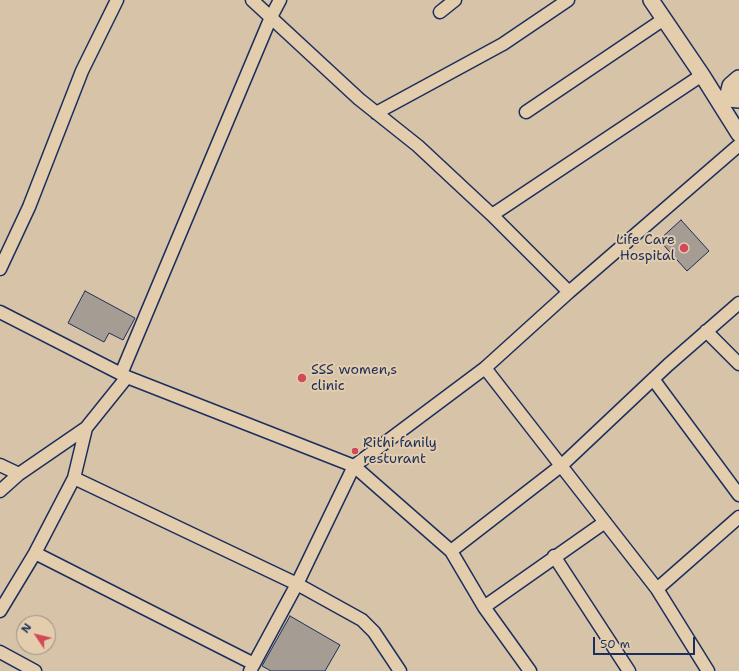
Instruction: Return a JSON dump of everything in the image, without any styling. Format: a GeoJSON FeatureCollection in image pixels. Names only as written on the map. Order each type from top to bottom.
{"type":"FeatureCollection","features":[{"type":"Feature","properties":{"kind":"main road"},"geometry":{"type":"LineString","coordinates":[[729,101],[731,86],[739,79]]}},
{"type":"Feature","properties":{"kind":"street"},"geometry":{"type":"LineString","coordinates":[[0,269],[29,207],[82,71],[117,0]]}},
{"type":"Feature","properties":{"kind":"street"},"geometry":{"type":"LineString","coordinates":[[252,0],[359,99],[418,146],[492,215],[569,292]]}},
{"type":"Feature","properties":{"kind":"street"},"geometry":{"type":"LineString","coordinates":[[0,491],[19,474],[86,428],[124,375],[271,17],[280,0]]}},
{"type":"Feature","properties":{"kind":"street"},"geometry":{"type":"LineString","coordinates":[[440,12],[455,0]]}},
{"type":"Feature","properties":{"kind":"street"},"geometry":{"type":"LineString","coordinates":[[376,113],[503,44],[568,0]]}},
{"type":"Feature","properties":{"kind":"street"},"geometry":{"type":"LineString","coordinates":[[651,0],[702,75],[729,101],[739,134]]}},
{"type":"Feature","properties":{"kind":"street"},"geometry":{"type":"LineString","coordinates":[[526,112],[664,19]]}},
{"type":"Feature","properties":{"kind":"street"},"geometry":{"type":"LineString","coordinates":[[492,215],[702,75]]}},
{"type":"Feature","properties":{"kind":"street"},"geometry":{"type":"LineString","coordinates":[[35,553],[252,667],[297,584],[354,466],[485,368],[569,292],[739,145]]}},
{"type":"Feature","properties":{"kind":"street"},"geometry":{"type":"LineString","coordinates":[[451,551],[562,465],[653,379],[739,303]]}},
{"type":"Feature","properties":{"kind":"street"},"geometry":{"type":"LineString","coordinates":[[0,312],[124,375],[354,466],[451,551],[484,607],[530,671]]}},
{"type":"Feature","properties":{"kind":"street"},"geometry":{"type":"LineString","coordinates":[[706,331],[739,364]]}},
{"type":"Feature","properties":{"kind":"street"},"geometry":{"type":"LineString","coordinates":[[485,368],[657,589],[708,671]]}},
{"type":"Feature","properties":{"kind":"street"},"geometry":{"type":"LineString","coordinates":[[653,379],[739,495]]}},
{"type":"Feature","properties":{"kind":"street"},"geometry":{"type":"LineString","coordinates":[[0,611],[35,553],[74,478],[86,428]]}},
{"type":"Feature","properties":{"kind":"street"},"geometry":{"type":"LineString","coordinates":[[0,465],[19,474]]}},
{"type":"Feature","properties":{"kind":"street"},"geometry":{"type":"LineString","coordinates":[[74,478],[297,584],[362,620],[374,632],[400,671]]}},
{"type":"Feature","properties":{"kind":"street"},"geometry":{"type":"LineString","coordinates":[[657,589],[739,516]]}},
{"type":"Feature","properties":{"kind":"street"},"geometry":{"type":"LineString","coordinates":[[484,607],[554,556],[606,522]]}},
{"type":"Feature","properties":{"kind":"street"},"geometry":{"type":"LineString","coordinates":[[554,556],[629,671]]}},
{"type":"Feature","properties":{"kind":"street"},"geometry":{"type":"LineString","coordinates":[[0,652],[35,671]]}},
{"type":"Feature","properties":{"kind":"building"},"geometry":{"type":"Polygon","coordinates":[[[681,220],[709,251],[687,271],[659,240],[681,220]]]}},
{"type":"Feature","properties":{"kind":"building"},"geometry":{"type":"Polygon","coordinates":[[[85,291],[135,318],[123,340],[109,333],[104,342],[68,323],[85,291]]]}},
{"type":"Feature","properties":{"kind":"building"},"geometry":{"type":"Polygon","coordinates":[[[290,616],[340,645],[325,671],[271,671],[262,666],[290,616]]]}},
{"type":"Feature","properties":{"kind":"place","name":"Life Care Hospital"},"geometry":{"type":"Point","coordinates":[684,248]}},
{"type":"Feature","properties":{"kind":"place","name":"SSS women,s clinic"},"geometry":{"type":"Point","coordinates":[302,378]}},
{"type":"Feature","properties":{"kind":"place","name":"Rithi fanily resturant"},"geometry":{"type":"Point","coordinates":[355,451]}}]}
